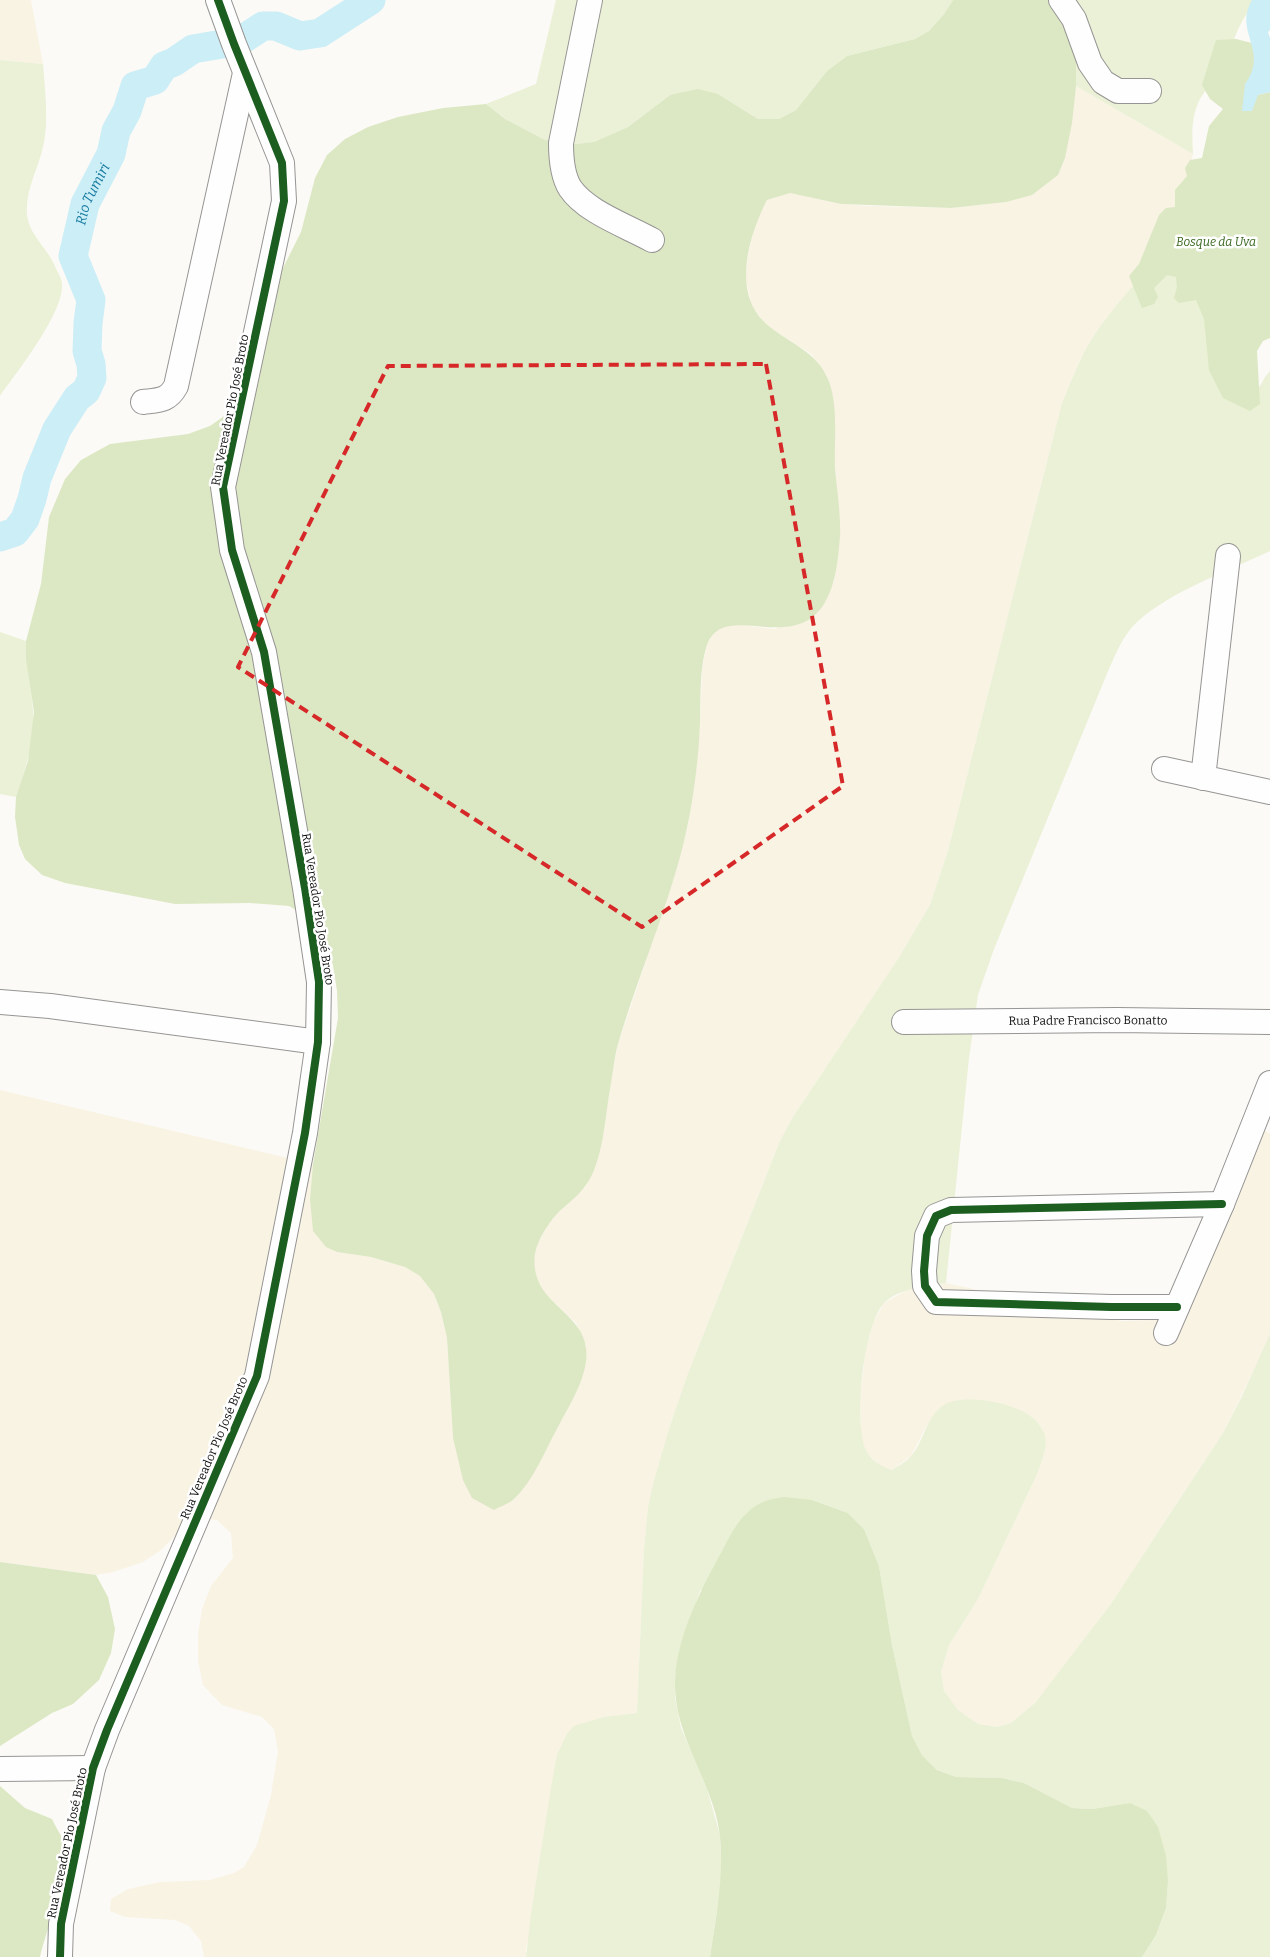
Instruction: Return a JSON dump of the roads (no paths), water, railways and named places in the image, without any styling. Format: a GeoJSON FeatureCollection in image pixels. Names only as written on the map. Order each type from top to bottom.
{"type":"FeatureCollection","features":[{"type":"Feature","properties":{"kind":"street","name":"Rua Vereador Pio José Broto"},"geometry":{"type":"LineString","coordinates":[[60,1957],[61,1924],[93,1768],[107,1730],[257,1376],[305,1133],[318,1042],[319,982],[305,888],[264,652],[232,550],[223,487],[284,201],[282,163],[245,73],[218,0]]}},
{"type":"Feature","properties":{"kind":"street"},"geometry":{"type":"LineString","coordinates":[[590,0],[561,143],[562,164],[570,187],[586,204],[652,240]]}},
{"type":"Feature","properties":{"kind":"street"},"geometry":{"type":"LineString","coordinates":[[1061,0],[1074,19],[1090,63],[1103,82],[1118,91],[1149,91]]}},
{"type":"Feature","properties":{"kind":"street"},"geometry":{"type":"LineString","coordinates":[[143,402],[164,400],[171,396],[176,386],[245,73]]}},
{"type":"Feature","properties":{"kind":"street"},"geometry":{"type":"LineString","coordinates":[[1203,778],[1228,556]]}},
{"type":"Feature","properties":{"kind":"street"},"geometry":{"type":"LineString","coordinates":[[1164,769],[1270,792]]}},
{"type":"Feature","properties":{"kind":"street"},"geometry":{"type":"LineString","coordinates":[[0,1002],[50,1006],[318,1042]]}},
{"type":"Feature","properties":{"kind":"street","name":"Rua Padre Francisco Bonatto"},"geometry":{"type":"LineString","coordinates":[[904,1022],[1117,1020],[1270,1022]]}},
{"type":"Feature","properties":{"kind":"street"},"geometry":{"type":"LineString","coordinates":[[1166,1333],[1222,1204],[1270,1083]]}},
{"type":"Feature","properties":{"kind":"street"},"geometry":{"type":"LineString","coordinates":[[1001,1196],[1222,1204]]}},
{"type":"Feature","properties":{"kind":"street"},"geometry":{"type":"LineString","coordinates":[[1177,1307],[936,1302],[925,1286],[927,1236],[936,1216],[951,1210],[1222,1204]]}},
{"type":"Feature","properties":{"kind":"street"},"geometry":{"type":"LineString","coordinates":[[0,1769],[93,1768]]}},
{"type":"Feature","properties":{"kind":"water"},"geometry":{"type":"Polygon","coordinates":[[[1252,0],[1270,0],[1270,30],[1268,32],[1270,38],[1270,92],[1258,95],[1252,111],[1242,111],[1245,84],[1252,72],[1254,61],[1246,22],[1247,11],[1252,0]]]}},
{"type":"Feature","properties":{"kind":"waterway","name":"Rio Tumiri"},"geometry":{"type":"LineString","coordinates":[[0,537],[15,532],[25,519],[37,478],[57,429],[77,398],[86,391],[92,378],[91,364],[87,351],[91,300],[73,256],[85,204],[111,154],[116,131],[127,111],[135,86],[155,80],[164,66],[174,62],[193,49],[240,41],[263,26],[276,26],[300,36],[320,33],[371,0]]}},
{"type":"Feature","properties":{"kind":"park label","name":"Bosque da Uva"},"geometry":{"type":"Point","coordinates":[1216,242]}}]}
